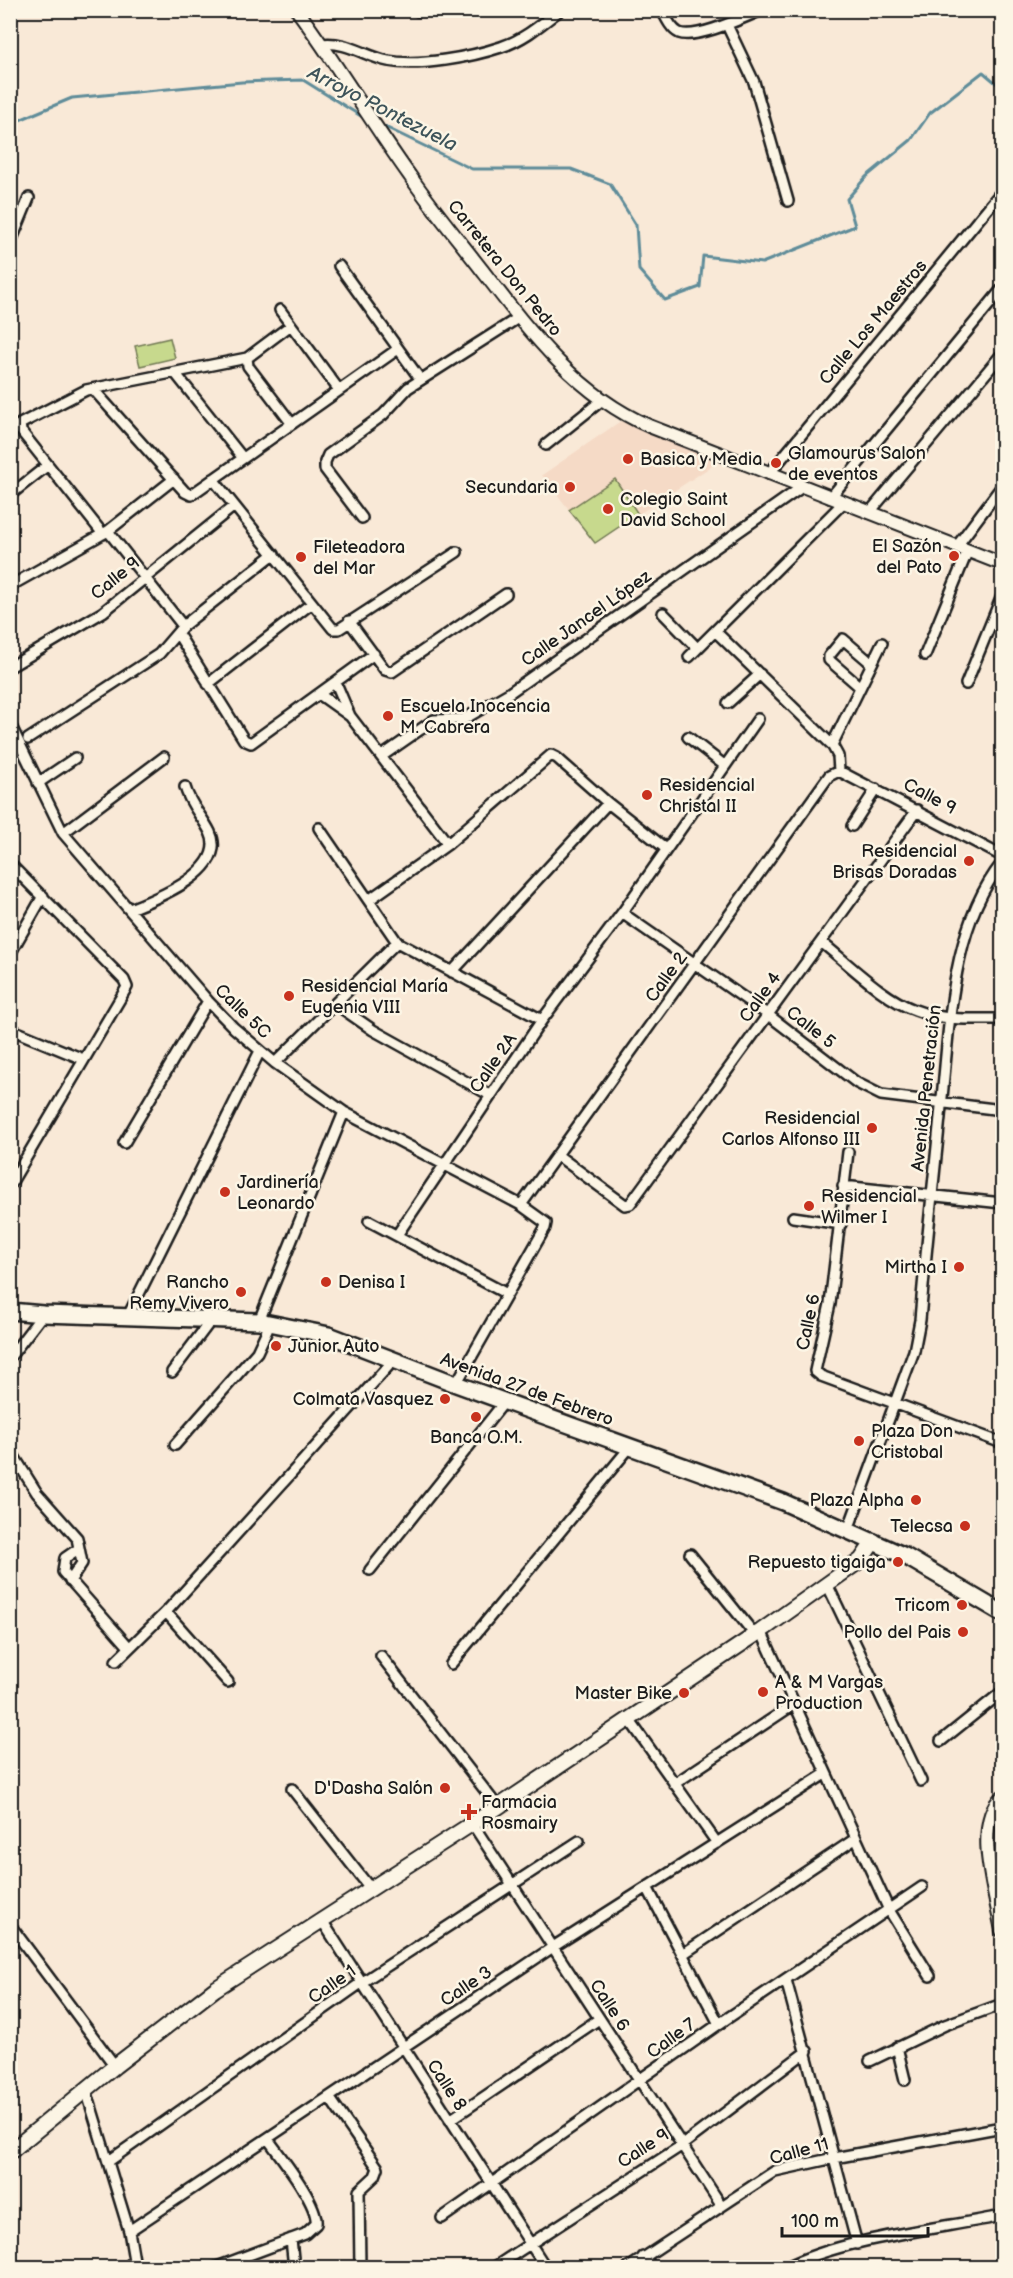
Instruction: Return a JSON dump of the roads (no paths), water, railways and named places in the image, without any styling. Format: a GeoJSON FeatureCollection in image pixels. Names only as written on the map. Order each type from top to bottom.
{"type":"FeatureCollection","features":[{"type":"Feature","properties":{"kind":"main road","name":"Avenida 27 de Febrero"},"geometry":{"type":"LineString","coordinates":[[10,1311],[265,1322],[329,1335],[393,1361],[783,1502],[905,1556],[1002,1613]]}},
{"type":"Feature","properties":{"kind":"main road"},"geometry":{"type":"LineString","coordinates":[[10,2152],[115,2066],[215,1989],[498,1807],[758,1633],[861,1560],[874,1541]]}},
{"type":"Feature","properties":{"kind":"street"},"geometry":{"type":"LineString","coordinates":[[297,10],[322,44],[346,44],[373,58],[392,62],[426,62],[502,47],[530,33],[560,10]]}},
{"type":"Feature","properties":{"kind":"street"},"geometry":{"type":"LineString","coordinates":[[435,10],[450,10]]}},
{"type":"Feature","properties":{"kind":"street"},"geometry":{"type":"LineString","coordinates":[[662,10],[673,29],[687,35],[727,25],[762,10]]}},
{"type":"Feature","properties":{"kind":"street"},"geometry":{"type":"LineString","coordinates":[[727,25],[754,82],[788,201]]}},
{"type":"Feature","properties":{"kind":"street","name":"Carretera Don Pedro"},"geometry":{"type":"LineString","coordinates":[[322,44],[410,177],[518,318],[545,348],[601,401],[620,414],[649,426],[1002,564]]}},
{"type":"Feature","properties":{"kind":"street","name":"Calle Los Maestros"},"geometry":{"type":"LineString","coordinates":[[769,474],[1002,191]]}},
{"type":"Feature","properties":{"kind":"street"},"geometry":{"type":"LineString","coordinates":[[10,244],[28,198]]}},
{"type":"Feature","properties":{"kind":"street"},"geometry":{"type":"LineString","coordinates":[[339,266],[420,379]]}},
{"type":"Feature","properties":{"kind":"street"},"geometry":{"type":"LineString","coordinates":[[830,498],[1002,289]]}},
{"type":"Feature","properties":{"kind":"street"},"geometry":{"type":"LineString","coordinates":[[280,310],[339,390]]}},
{"type":"Feature","properties":{"kind":"street"},"geometry":{"type":"LineString","coordinates":[[362,518],[327,473],[324,462],[330,452],[383,415],[408,388],[420,379],[518,318]]}},
{"type":"Feature","properties":{"kind":"street"},"geometry":{"type":"LineString","coordinates":[[291,325],[247,358],[76,393],[19,426],[48,465],[146,576],[180,630],[208,684],[244,740],[251,743],[374,654]]}},
{"type":"Feature","properties":{"kind":"street"},"geometry":{"type":"LineString","coordinates":[[93,388],[190,495],[398,349]]}},
{"type":"Feature","properties":{"kind":"street"},"geometry":{"type":"LineString","coordinates":[[869,513],[1002,354]]}},
{"type":"Feature","properties":{"kind":"street"},"geometry":{"type":"LineString","coordinates":[[247,358],[248,366],[292,424]]}},
{"type":"Feature","properties":{"kind":"street"},"geometry":{"type":"LineString","coordinates":[[176,374],[242,457]]}},
{"type":"Feature","properties":{"kind":"street"},"geometry":{"type":"LineString","coordinates":[[546,445],[601,401]]}},
{"type":"Feature","properties":{"kind":"street"},"geometry":{"type":"LineString","coordinates":[[10,495],[48,465]]}},
{"type":"Feature","properties":{"kind":"street"},"geometry":{"type":"LineString","coordinates":[[213,478],[333,630],[457,552]]}},
{"type":"Feature","properties":{"kind":"street"},"geometry":{"type":"LineString","coordinates":[[10,586],[106,532],[174,479]]}},
{"type":"Feature","properties":{"kind":"street"},"geometry":{"type":"LineString","coordinates":[[926,655],[963,548],[1002,486]]}},
{"type":"Feature","properties":{"kind":"street","name":"Calle Jancel López"},"geometry":{"type":"LineString","coordinates":[[382,756],[434,720],[464,719],[509,693],[802,487]]}},
{"type":"Feature","properties":{"kind":"street"},"geometry":{"type":"LineString","coordinates":[[689,657],[843,503]]}},
{"type":"Feature","properties":{"kind":"street","name":"Calle 9"},"geometry":{"type":"LineString","coordinates":[[10,667],[103,612],[234,506]]}},
{"type":"Feature","properties":{"kind":"street"},"geometry":{"type":"LineString","coordinates":[[28,739],[159,654],[180,630],[274,554]]}},
{"type":"Feature","properties":{"kind":"street"},"geometry":{"type":"LineString","coordinates":[[349,621],[390,672],[506,594]]}},
{"type":"Feature","properties":{"kind":"street"},"geometry":{"type":"LineString","coordinates":[[966,684],[1002,596]]}},
{"type":"Feature","properties":{"kind":"street"},"geometry":{"type":"LineString","coordinates":[[208,684],[312,603]]}},
{"type":"Feature","properties":{"kind":"street"},"geometry":{"type":"LineString","coordinates":[[663,613],[697,648]]}},
{"type":"Feature","properties":{"kind":"street"},"geometry":{"type":"LineString","coordinates":[[715,631],[832,745],[838,756],[838,771]]}},
{"type":"Feature","properties":{"kind":"street"},"geometry":{"type":"LineString","coordinates":[[860,687],[829,660],[829,656],[843,639],[871,663]]}},
{"type":"Feature","properties":{"kind":"street"},"geometry":{"type":"LineString","coordinates":[[832,745],[882,643]]}},
{"type":"Feature","properties":{"kind":"street"},"geometry":{"type":"LineString","coordinates":[[728,703],[760,674]]}},
{"type":"Feature","properties":{"kind":"street"},"geometry":{"type":"LineString","coordinates":[[336,682],[350,716]]}},
{"type":"Feature","properties":{"kind":"street"},"geometry":{"type":"LineString","coordinates":[[319,694],[350,716],[448,844]]}},
{"type":"Feature","properties":{"kind":"street","name":"Calle 2A"},"geometry":{"type":"LineString","coordinates":[[397,1235],[542,1020],[622,913],[665,848],[758,719]]}},
{"type":"Feature","properties":{"kind":"street","name":"Calle 5C"},"geometry":{"type":"LineString","coordinates":[[10,724],[63,833],[208,1001],[260,1051],[344,1112],[521,1205],[546,1223],[507,1294]]}},
{"type":"Feature","properties":{"kind":"street"},"geometry":{"type":"LineString","coordinates":[[688,737],[724,765]]}},
{"type":"Feature","properties":{"kind":"street"},"geometry":{"type":"LineString","coordinates":[[369,900],[448,844],[551,755],[569,765],[608,803],[665,848]]}},
{"type":"Feature","properties":{"kind":"street"},"geometry":{"type":"LineString","coordinates":[[63,833],[164,757]]}},
{"type":"Feature","properties":{"kind":"street"},"geometry":{"type":"LineString","coordinates":[[38,783],[75,758]]}},
{"type":"Feature","properties":{"kind":"street","name":"Calle 9"},"geometry":{"type":"LineString","coordinates":[[838,771],[1002,856]]}},
{"type":"Feature","properties":{"kind":"street","name":"Calle 2"},"geometry":{"type":"LineString","coordinates":[[521,1205],[830,776],[838,771]]}},
{"type":"Feature","properties":{"kind":"street"},"geometry":{"type":"LineString","coordinates":[[130,909],[171,893],[200,871],[212,853],[211,834],[188,798],[185,787]]}},
{"type":"Feature","properties":{"kind":"street"},"geometry":{"type":"LineString","coordinates":[[852,826],[876,789]]}},
{"type":"Feature","properties":{"kind":"street"},"geometry":{"type":"LineString","coordinates":[[452,972],[608,803]]}},
{"type":"Feature","properties":{"kind":"street","name":"Calle 4"},"geometry":{"type":"LineString","coordinates":[[557,1155],[625,1205],[630,1204],[917,810]]}},
{"type":"Feature","properties":{"kind":"street"},"geometry":{"type":"LineString","coordinates":[[319,828],[397,942],[542,1020]]}},
{"type":"Feature","properties":{"kind":"street","name":"Avenida Penetración"},"geometry":{"type":"LineString","coordinates":[[848,1530],[897,1403],[914,1351],[920,1320],[931,1194],[942,1104],[948,1018],[970,927],[991,877],[1002,863]]}},
{"type":"Feature","properties":{"kind":"street"},"geometry":{"type":"LineString","coordinates":[[10,864],[124,980],[127,987],[10,1185]]}},
{"type":"Feature","properties":{"kind":"street"},"geometry":{"type":"LineString","coordinates":[[10,954],[43,896]]}},
{"type":"Feature","properties":{"kind":"street","name":"Calle 5"},"geometry":{"type":"LineString","coordinates":[[622,913],[767,1014],[857,1083],[881,1095],[1002,1110]]}},
{"type":"Feature","properties":{"kind":"street"},"geometry":{"type":"LineString","coordinates":[[275,1063],[337,1005],[397,942]]}},
{"type":"Feature","properties":{"kind":"street"},"geometry":{"type":"LineString","coordinates":[[821,942],[880,989],[914,1010],[948,1018],[1002,1019]]}},
{"type":"Feature","properties":{"kind":"street"},"geometry":{"type":"LineString","coordinates":[[124,1143],[208,1001]]}},
{"type":"Feature","properties":{"kind":"street"},"geometry":{"type":"LineString","coordinates":[[337,1005],[373,1030],[490,1095]]}},
{"type":"Feature","properties":{"kind":"street"},"geometry":{"type":"LineString","coordinates":[[10,1029],[83,1059]]}},
{"type":"Feature","properties":{"kind":"street"},"geometry":{"type":"LineString","coordinates":[[128,1316],[260,1051]]}},
{"type":"Feature","properties":{"kind":"street"},"geometry":{"type":"LineString","coordinates":[[175,1445],[257,1352],[265,1322],[344,1112]]}},
{"type":"Feature","properties":{"kind":"street","name":"Calle 6"},"geometry":{"type":"LineString","coordinates":[[848,1152],[830,1304],[816,1371],[821,1376],[1002,1443]]}},
{"type":"Feature","properties":{"kind":"street"},"geometry":{"type":"LineString","coordinates":[[843,1186],[1002,1203]]}},
{"type":"Feature","properties":{"kind":"street"},"geometry":{"type":"LineString","coordinates":[[794,1217],[840,1224]]}},
{"type":"Feature","properties":{"kind":"street"},"geometry":{"type":"LineString","coordinates":[[369,1221],[507,1294],[456,1384]]}},
{"type":"Feature","properties":{"kind":"street"},"geometry":{"type":"LineString","coordinates":[[10,1357],[43,1314]]}},
{"type":"Feature","properties":{"kind":"street"},"geometry":{"type":"LineString","coordinates":[[172,1372],[212,1319]]}},
{"type":"Feature","properties":{"kind":"street"},"geometry":{"type":"LineString","coordinates":[[116,1660],[166,1612],[393,1361]]}},
{"type":"Feature","properties":{"kind":"street"},"geometry":{"type":"LineString","coordinates":[[370,1570],[506,1400]]}},
{"type":"Feature","properties":{"kind":"street"},"geometry":{"type":"LineString","coordinates":[[451,1664],[630,1447]]}},
{"type":"Feature","properties":{"kind":"street"},"geometry":{"type":"LineString","coordinates":[[10,1450],[37,1493],[77,1538],[78,1549],[83,1556],[82,1563],[79,1571],[70,1581]]}},
{"type":"Feature","properties":{"kind":"street"},"geometry":{"type":"LineString","coordinates":[[78,1549],[65,1558],[63,1572],[129,1647]]}},
{"type":"Feature","properties":{"kind":"street"},"geometry":{"type":"LineString","coordinates":[[690,1554],[758,1633],[889,1910],[930,1976]]}},
{"type":"Feature","properties":{"kind":"street"},"geometry":{"type":"LineString","coordinates":[[827,1584],[921,1781]]}},
{"type":"Feature","properties":{"kind":"street"},"geometry":{"type":"LineString","coordinates":[[166,1612],[228,1682]]}},
{"type":"Feature","properties":{"kind":"street"},"geometry":{"type":"LineString","coordinates":[[381,1656],[498,1807]]}},
{"type":"Feature","properties":{"kind":"street"},"geometry":{"type":"LineString","coordinates":[[941,1741],[1002,1692]]}},
{"type":"Feature","properties":{"kind":"street"},"geometry":{"type":"LineString","coordinates":[[675,1784],[793,1705]]}},
{"type":"Feature","properties":{"kind":"street"},"geometry":{"type":"LineString","coordinates":[[628,1718],[717,1843]]}},
{"type":"Feature","properties":{"kind":"street","name":"Calle 3"},"geometry":{"type":"LineString","coordinates":[[129,2231],[553,1947],[825,1774]]}},
{"type":"Feature","properties":{"kind":"street"},"geometry":{"type":"LineString","coordinates":[[292,1788],[370,1888]]}},
{"type":"Feature","properties":{"kind":"street"},"geometry":{"type":"LineString","coordinates":[[1002,1797],[989,1815],[987,1833],[1002,1931]]}},
{"type":"Feature","properties":{"kind":"street","name":"Calle 6"},"geometry":{"type":"LineString","coordinates":[[472,1823],[721,2205]]}},
{"type":"Feature","properties":{"kind":"street"},"geometry":{"type":"LineString","coordinates":[[682,1954],[855,1839]]}},
{"type":"Feature","properties":{"kind":"street","name":"Calle 1"},"geometry":{"type":"LineString","coordinates":[[108,2161],[361,1983],[579,1841]]}},
{"type":"Feature","properties":{"kind":"street"},"geometry":{"type":"LineString","coordinates":[[647,1887],[719,2024]]}},
{"type":"Feature","properties":{"kind":"street","name":"Calle 7"},"geometry":{"type":"LineString","coordinates":[[442,2218],[491,2186],[719,2024],[922,1887]]}},
{"type":"Feature","properties":{"kind":"street","name":"Calle 8"},"geometry":{"type":"LineString","coordinates":[[321,1919],[546,2268]]}},
{"type":"Feature","properties":{"kind":"street"},"geometry":{"type":"LineString","coordinates":[[10,1925],[115,2066]]}},
{"type":"Feature","properties":{"kind":"street"},"geometry":{"type":"LineString","coordinates":[[786,1980],[807,2051],[857,2244]]}},
{"type":"Feature","properties":{"kind":"street"},"geometry":{"type":"LineString","coordinates":[[870,2061],[945,2025],[1002,2004]]}},
{"type":"Feature","properties":{"kind":"street"},"geometry":{"type":"LineString","coordinates":[[450,2120],[599,2019]]}},
{"type":"Feature","properties":{"kind":"street"},"geometry":{"type":"LineString","coordinates":[[897,2047],[905,2080]]}},
{"type":"Feature","properties":{"kind":"street","name":"Calle 9"},"geometry":{"type":"LineString","coordinates":[[493,2268],[681,2146],[807,2051]]}},
{"type":"Feature","properties":{"kind":"street"},"geometry":{"type":"LineString","coordinates":[[86,2090],[129,2231],[130,2264]]}},
{"type":"Feature","properties":{"kind":"street"},"geometry":{"type":"LineString","coordinates":[[329,2097],[378,2168],[375,2176],[359,2191],[360,2268]]}},
{"type":"Feature","properties":{"kind":"street","name":"Calle 11"},"geometry":{"type":"LineString","coordinates":[[628,2268],[721,2205],[775,2172],[834,2158],[1002,2127]]}},
{"type":"Feature","properties":{"kind":"street"},"geometry":{"type":"LineString","coordinates":[[214,2268],[291,2239],[312,2229],[317,2219],[308,2199],[268,2139]]}},
{"type":"Feature","properties":{"kind":"street"},"geometry":{"type":"LineString","coordinates":[[791,2266],[811,2256],[857,2244],[1002,2216]]}},
{"type":"Feature","properties":{"kind":"street"},"geometry":{"type":"LineString","coordinates":[[291,2239],[294,2268]]}},
{"type":"Feature","properties":{"kind":"street"},"geometry":{"type":"LineString","coordinates":[[643,2257],[652,2268]]}},
{"type":"Feature","properties":{"kind":"waterway","name":"Arroyo Pontezuela"},"geometry":{"type":"LineString","coordinates":[[381,125],[472,169],[571,169],[610,184],[636,225],[639,270],[665,300],[700,287],[703,256],[762,263],[855,226],[847,199],[866,177],[911,140],[930,113],[983,72],[1002,88]]}},
{"type":"Feature","properties":{"kind":"waterway","name":"Arroyo Pontezuela"},"geometry":{"type":"LineString","coordinates":[[10,124],[72,98],[242,82],[303,80],[364,118]]}},
{"type":"Feature","properties":{"kind":"place","name":"Basica y Media"},"geometry":{"type":"Point","coordinates":[628,459]}},
{"type":"Feature","properties":{"kind":"place","name":"Glamourus Salon de eventos"},"geometry":{"type":"Point","coordinates":[776,463]}},
{"type":"Feature","properties":{"kind":"place","name":"Secundaria"},"geometry":{"type":"Point","coordinates":[570,487]}},
{"type":"Feature","properties":{"kind":"place","name":"Colegio Saint David School"},"geometry":{"type":"Point","coordinates":[608,509]}},
{"type":"Feature","properties":{"kind":"place","name":"El Sazón del Pato"},"geometry":{"type":"Point","coordinates":[954,556]}},
{"type":"Feature","properties":{"kind":"place","name":"Fileteadora del Mar"},"geometry":{"type":"Point","coordinates":[301,557]}},
{"type":"Feature","properties":{"kind":"place","name":"Escuela Inocencia M. Cabrera"},"geometry":{"type":"Point","coordinates":[388,716]}},
{"type":"Feature","properties":{"kind":"place","name":"Residencial Christal II"},"geometry":{"type":"Point","coordinates":[647,795]}},
{"type":"Feature","properties":{"kind":"place","name":"Residencial Brisas Doradas"},"geometry":{"type":"Point","coordinates":[969,861]}},
{"type":"Feature","properties":{"kind":"place","name":"Residencial María Eugenia VIII"},"geometry":{"type":"Point","coordinates":[289,996]}},
{"type":"Feature","properties":{"kind":"place","name":"Residencial Carlos Alfonso III"},"geometry":{"type":"Point","coordinates":[872,1128]}},
{"type":"Feature","properties":{"kind":"place","name":"Jardinería Leonardo"},"geometry":{"type":"Point","coordinates":[225,1192]}},
{"type":"Feature","properties":{"kind":"place","name":"Residencial Wilmer I"},"geometry":{"type":"Point","coordinates":[809,1206]}},
{"type":"Feature","properties":{"kind":"place","name":"Mirtha I"},"geometry":{"type":"Point","coordinates":[959,1267]}},
{"type":"Feature","properties":{"kind":"place","name":"Denisa I"},"geometry":{"type":"Point","coordinates":[326,1282]}},
{"type":"Feature","properties":{"kind":"place","name":"Rancho Remy Vivero"},"geometry":{"type":"Point","coordinates":[241,1292]}},
{"type":"Feature","properties":{"kind":"place","name":"Junior Auto"},"geometry":{"type":"Point","coordinates":[276,1346]}},
{"type":"Feature","properties":{"kind":"place","name":"Colmata Vasquez"},"geometry":{"type":"Point","coordinates":[445,1399]}},
{"type":"Feature","properties":{"kind":"place","name":"Banca O.M."},"geometry":{"type":"Point","coordinates":[476,1417]}},
{"type":"Feature","properties":{"kind":"place","name":"Plaza Don Cristobal"},"geometry":{"type":"Point","coordinates":[859,1441]}},
{"type":"Feature","properties":{"kind":"place","name":"Plaza Alpha"},"geometry":{"type":"Point","coordinates":[916,1500]}},
{"type":"Feature","properties":{"kind":"place","name":"Telecsa"},"geometry":{"type":"Point","coordinates":[965,1526]}},
{"type":"Feature","properties":{"kind":"place","name":"Repuesto tigaiga"},"geometry":{"type":"Point","coordinates":[898,1562]}},
{"type":"Feature","properties":{"kind":"place","name":"Tricom"},"geometry":{"type":"Point","coordinates":[962,1605]}},
{"type":"Feature","properties":{"kind":"place","name":"Pollo del Pais"},"geometry":{"type":"Point","coordinates":[963,1632]}},
{"type":"Feature","properties":{"kind":"place","name":"A & M Vargas Production"},"geometry":{"type":"Point","coordinates":[763,1692]}},
{"type":"Feature","properties":{"kind":"place","name":"Master Bike"},"geometry":{"type":"Point","coordinates":[684,1693]}},
{"type":"Feature","properties":{"kind":"place","name":"D'Dasha Salón"},"geometry":{"type":"Point","coordinates":[445,1788]}},
{"type":"Feature","properties":{"kind":"place","name":"Farmacia Rosmairy"},"geometry":{"type":"Point","coordinates":[469,1812]}}]}
